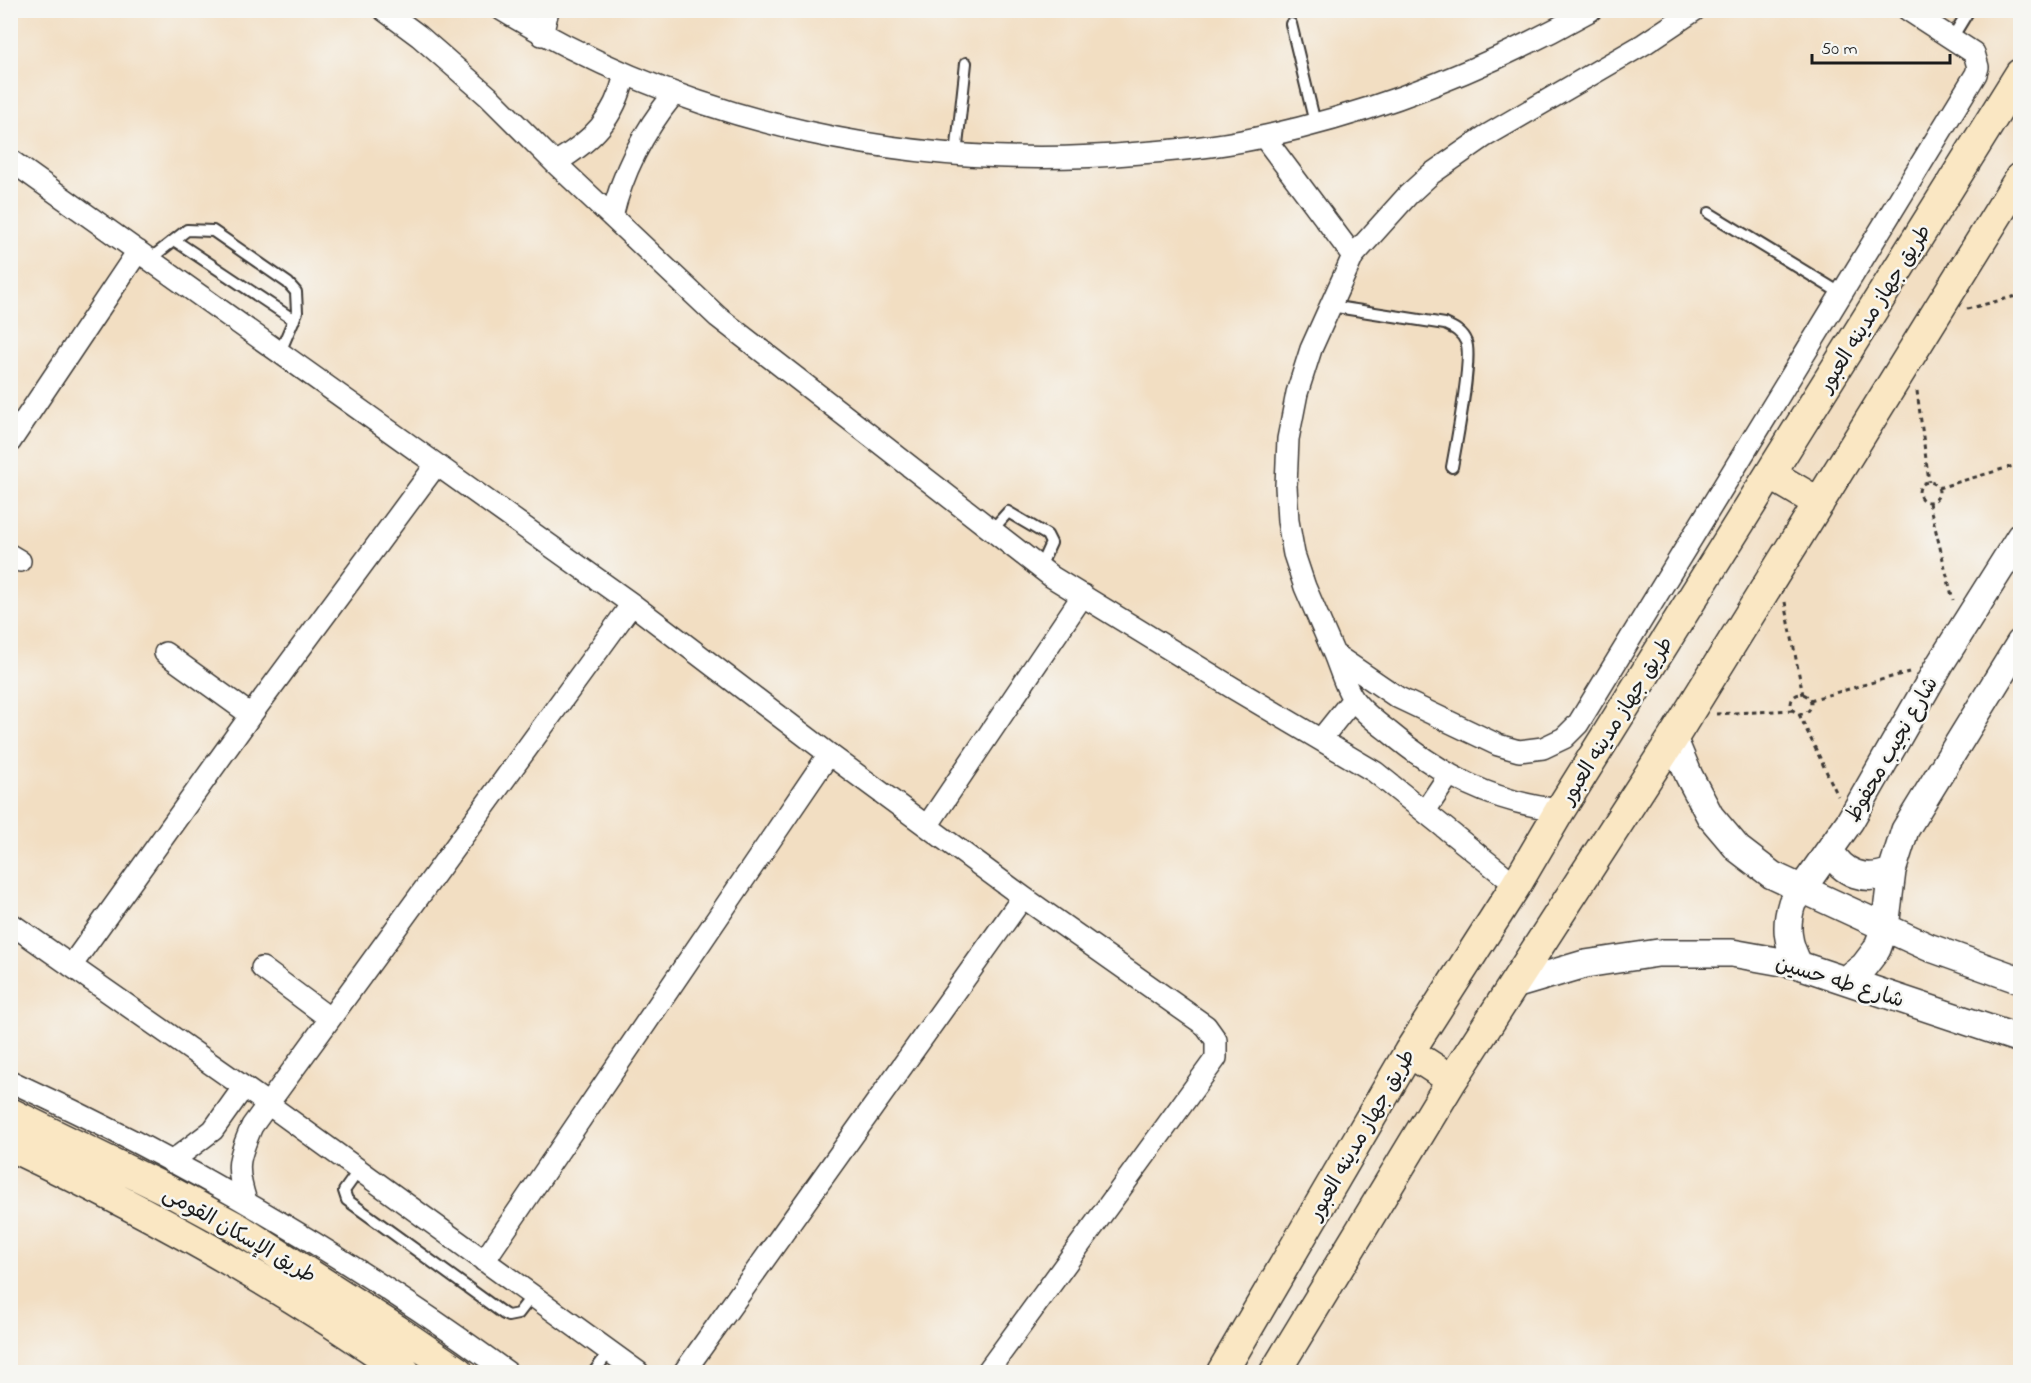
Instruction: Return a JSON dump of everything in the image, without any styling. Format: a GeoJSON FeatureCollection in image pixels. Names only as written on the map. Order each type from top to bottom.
{"type":"FeatureCollection","features":[{"type":"Feature","properties":{"kind":"main road","name":"طريق جهاز مدينه العبور"},"geometry":{"type":"LineString","coordinates":[[1222,1372],[1409,1052],[1516,885],[1560,810],[2020,74]]}},
{"type":"Feature","properties":{"kind":"main road"},"geometry":{"type":"LineString","coordinates":[[1275,1372],[1452,1080],[1779,569],[2020,178]]}},
{"type":"Feature","properties":{"kind":"main road"},"geometry":{"type":"LineString","coordinates":[[1770,474],[1819,503]]}},
{"type":"Feature","properties":{"kind":"main road"},"geometry":{"type":"LineString","coordinates":[[1409,1052],[1452,1080]]}},
{"type":"Feature","properties":{"kind":"main road","name":"طريق الإسكان القومى"},"geometry":{"type":"LineString","coordinates":[[10,1113],[169,1191],[239,1229],[458,1372]]}},
{"type":"Feature","properties":{"kind":"main road","name":"طريق الإسكان القومى"},"geometry":{"type":"LineString","coordinates":[[10,1146],[219,1254],[333,1323],[405,1372]]}},
{"type":"Feature","properties":{"kind":"street"},"geometry":{"type":"LineString","coordinates":[[384,10],[419,36],[488,96],[555,163],[718,317],[992,530],[1040,567],[1083,595],[1375,772],[1516,885]]}},
{"type":"Feature","properties":{"kind":"street"},"geometry":{"type":"LineString","coordinates":[[502,10],[542,35],[625,75],[742,117],[813,135],[884,148],[956,155],[1028,158],[1101,157],[1173,150],[1264,137],[1357,112],[1482,67],[1591,10]]}},
{"type":"Feature","properties":{"kind":"street"},"geometry":{"type":"LineString","coordinates":[[542,35],[548,10]]}},
{"type":"Feature","properties":{"kind":"street"},"geometry":{"type":"LineString","coordinates":[[1560,810],[1514,802],[1470,786],[1449,775],[1398,740],[1353,699],[1305,587],[1294,554],[1288,521],[1286,486],[1288,440],[1297,393],[1311,348],[1353,256],[1408,195],[1431,174],[1484,137],[1644,44],[1695,10]]}},
{"type":"Feature","properties":{"kind":"street"},"geometry":{"type":"LineString","coordinates":[[1334,654],[1397,697],[1498,745],[1520,751],[1543,748],[1564,738],[1578,724],[1593,703],[1976,74],[1978,67],[1974,53],[1908,10]]}},
{"type":"Feature","properties":{"kind":"street"},"geometry":{"type":"LineString","coordinates":[[555,163],[586,142],[600,128],[616,103],[625,75]]}},
{"type":"Feature","properties":{"kind":"street"},"geometry":{"type":"LineString","coordinates":[[612,217],[634,152],[652,122],[673,94]]}},
{"type":"Feature","properties":{"kind":"street"},"geometry":{"type":"LineString","coordinates":[[1264,137],[1353,256]]}},
{"type":"Feature","properties":{"kind":"street"},"geometry":{"type":"LineString","coordinates":[[10,160],[632,604],[829,754],[1023,897],[1206,1026],[1216,1040],[1216,1058],[987,1372]]}},
{"type":"Feature","properties":{"kind":"street"},"geometry":{"type":"LineString","coordinates":[[10,442],[144,255]]}},
{"type":"Feature","properties":{"kind":"street"},"geometry":{"type":"LineString","coordinates":[[71,966],[251,715],[436,465]]}},
{"type":"Feature","properties":{"kind":"street","name":"شارع نجيب محفوظ"},"geometry":{"type":"LineString","coordinates":[[1799,965],[1791,951],[1787,935],[1792,903],[1850,821],[1940,663],[2020,537]]}},
{"type":"Feature","properties":{"kind":"street"},"geometry":{"type":"LineString","coordinates":[[927,826],[1083,595]]}},
{"type":"Feature","properties":{"kind":"street"},"geometry":{"type":"LineString","coordinates":[[246,1201],[239,1179],[241,1152],[252,1126],[632,604]]}},
{"type":"Feature","properties":{"kind":"street"},"geometry":{"type":"LineString","coordinates":[[1846,980],[1864,966],[1877,949],[1885,927],[1892,871],[1905,830],[2020,643]]}},
{"type":"Feature","properties":{"kind":"street"},"geometry":{"type":"LineString","coordinates":[[165,653],[251,715]]}},
{"type":"Feature","properties":{"kind":"street"},"geometry":{"type":"LineString","coordinates":[[1321,739],[1353,699]]}},
{"type":"Feature","properties":{"kind":"street"},"geometry":{"type":"LineString","coordinates":[[1679,727],[1689,776],[1710,816],[1738,849],[1772,875],[1928,947],[2020,980]]}},
{"type":"Feature","properties":{"kind":"street"},"geometry":{"type":"LineString","coordinates":[[484,1260],[829,754]]}},
{"type":"Feature","properties":{"kind":"street"},"geometry":{"type":"LineString","coordinates":[[1425,811],[1449,775]]}},
{"type":"Feature","properties":{"kind":"street"},"geometry":{"type":"LineString","coordinates":[[1830,850],[1840,865],[1856,875],[1874,877],[1892,871]]}},
{"type":"Feature","properties":{"kind":"street"},"geometry":{"type":"LineString","coordinates":[[684,1372],[1023,897]]}},
{"type":"Feature","properties":{"kind":"street"},"geometry":{"type":"LineString","coordinates":[[10,923],[268,1104],[638,1372]]}},
{"type":"Feature","properties":{"kind":"street","name":"شارع طه حسين"},"geometry":{"type":"LineString","coordinates":[[1514,985],[1585,964],[1658,953],[1732,953],[1799,965],[2020,1039]]}},
{"type":"Feature","properties":{"kind":"street"},"geometry":{"type":"LineString","coordinates":[[262,968],[330,1018]]}},
{"type":"Feature","properties":{"kind":"street"},"geometry":{"type":"LineString","coordinates":[[10,1081],[246,1201],[409,1303],[507,1372]]}},
{"type":"Feature","properties":{"kind":"street"},"geometry":{"type":"LineString","coordinates":[[171,1162],[213,1130],[243,1088]]}},
{"type":"Feature","properties":{"kind":"lane"},"geometry":{"type":"LineString","coordinates":[[1952,38],[1969,10]]}},
{"type":"Feature","properties":{"kind":"lane"},"geometry":{"type":"LineString","coordinates":[[1291,24],[1315,123]]}},
{"type":"Feature","properties":{"kind":"lane"},"geometry":{"type":"LineString","coordinates":[[956,155],[966,63]]}},
{"type":"Feature","properties":{"kind":"lane"},"geometry":{"type":"LineString","coordinates":[[1709,213],[1842,294]]}},
{"type":"Feature","properties":{"kind":"lane"},"geometry":{"type":"LineString","coordinates":[[144,255],[174,240],[187,230],[213,231],[288,283],[296,292],[297,312],[280,352]]}},
{"type":"Feature","properties":{"kind":"lane"},"geometry":{"type":"LineString","coordinates":[[174,240],[294,320]]}},
{"type":"Feature","properties":{"kind":"lane"},"geometry":{"type":"LineString","coordinates":[[1330,306],[1445,324],[1461,334],[1466,342],[1468,361],[1452,467]]}},
{"type":"Feature","properties":{"kind":"lane"},"geometry":{"type":"LineString","coordinates":[[992,530],[1005,514],[1010,512],[1047,535],[1050,539],[1050,547],[1040,567]]}},
{"type":"Feature","properties":{"kind":"lane"},"geometry":{"type":"LineString","coordinates":[[359,1170],[344,1191],[347,1200],[504,1314],[508,1316],[518,1314],[532,1296]]}},
{"type":"Feature","properties":{"kind":"lane"},"geometry":{"type":"LineString","coordinates":[[594,1372],[609,1352]]}},
{"type":"Feature","properties":{"kind":"path"},"geometry":{"type":"LineString","coordinates":[[1934,317],[2020,295]]}},
{"type":"Feature","properties":{"kind":"path"},"geometry":{"type":"LineString","coordinates":[[1917,388],[1929,482]]}},
{"type":"Feature","properties":{"kind":"path"},"geometry":{"type":"LineString","coordinates":[[1938,488],[2020,464]]}},
{"type":"Feature","properties":{"kind":"path"},"geometry":{"type":"LineString","coordinates":[[1929,482],[1934,483],[1938,488],[1937,500],[1929,503],[1921,500],[1918,492],[1921,485],[1929,482]]}},
{"type":"Feature","properties":{"kind":"path"},"geometry":{"type":"LineString","coordinates":[[1929,503],[1961,631]]}},
{"type":"Feature","properties":{"kind":"path"},"geometry":{"type":"LineString","coordinates":[[1779,569],[1803,694],[1810,700]]}},
{"type":"Feature","properties":{"kind":"path"},"geometry":{"type":"LineString","coordinates":[[1810,700],[1940,663]]}},
{"type":"Feature","properties":{"kind":"path"},"geometry":{"type":"LineString","coordinates":[[1792,710],[1792,698],[1803,694]]}},
{"type":"Feature","properties":{"kind":"path"},"geometry":{"type":"LineString","coordinates":[[1799,714],[1809,710],[1810,700]]}},
{"type":"Feature","properties":{"kind":"path"},"geometry":{"type":"LineString","coordinates":[[1679,727],[1792,710],[1799,714],[1850,821]]}}]}
